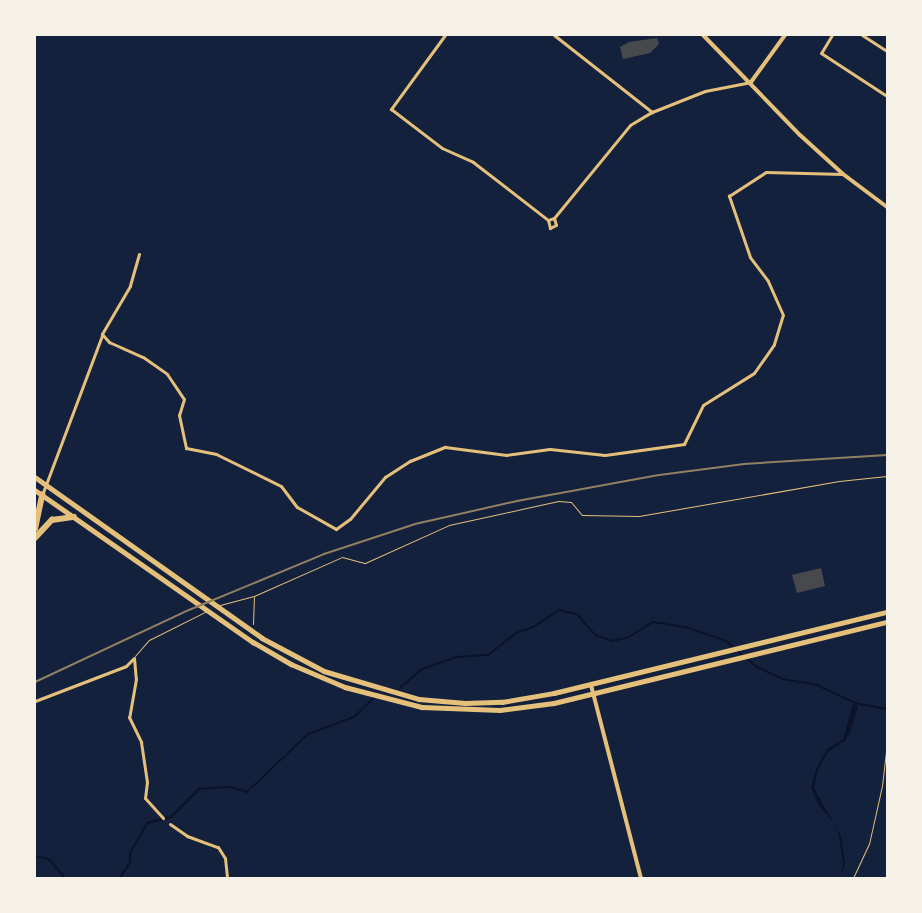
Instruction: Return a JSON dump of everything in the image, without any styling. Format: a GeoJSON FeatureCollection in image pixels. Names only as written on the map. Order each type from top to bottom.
{"type":"FeatureCollection","features":[{"type":"Feature","properties":{"kind":"highway"},"geometry":{"type":"LineString","coordinates":[[35,510],[42,495]]}},
{"type":"Feature","properties":{"kind":"highway"},"geometry":{"type":"LineString","coordinates":[[35,529],[42,495]]}},
{"type":"Feature","properties":{"kind":"highway"},"geometry":{"type":"LineString","coordinates":[[35,538],[52,520],[74,517]]}},
{"type":"Feature","properties":{"kind":"main road"},"geometry":{"type":"LineString","coordinates":[[35,477],[200,592],[262,638],[324,670],[419,699],[465,703],[502,702],[591,685],[732,652],[887,612]]}},
{"type":"Feature","properties":{"kind":"main road"},"geometry":{"type":"LineString","coordinates":[[35,490],[253,642],[306,671],[344,687],[413,706],[463,710],[500,710],[594,694],[887,622]]}},
{"type":"Feature","properties":{"kind":"street"},"geometry":{"type":"LineString","coordinates":[[445,35],[391,109],[442,148],[473,162],[548,220]]}},
{"type":"Feature","properties":{"kind":"street"},"geometry":{"type":"LineString","coordinates":[[554,35],[652,112]]}},
{"type":"Feature","properties":{"kind":"street"},"geometry":{"type":"LineString","coordinates":[[703,35],[751,82],[800,136],[843,174],[887,207]]}},
{"type":"Feature","properties":{"kind":"street"},"geometry":{"type":"LineString","coordinates":[[548,220],[554,218],[630,125],[652,112],[705,91],[751,82],[785,35]]}},
{"type":"Feature","properties":{"kind":"street"},"geometry":{"type":"LineString","coordinates":[[832,35],[821,52],[887,96]]}},
{"type":"Feature","properties":{"kind":"street"},"geometry":{"type":"LineString","coordinates":[[862,35],[887,51]]}},
{"type":"Feature","properties":{"kind":"street"},"geometry":{"type":"LineString","coordinates":[[102,334],[109,342],[142,357],[167,374],[184,399],[179,416],[186,448],[216,454],[281,486],[297,507],[336,529],[350,519],[385,477],[410,461],[445,447],[506,455],[550,449],[605,455],[684,444],[703,405],[754,374],[774,344],[783,315],[768,282],[750,257],[729,196],[766,172],[843,174]]}},
{"type":"Feature","properties":{"kind":"street"},"geometry":{"type":"LineString","coordinates":[[548,220],[548,227],[554,228],[556,222],[554,218]]}},
{"type":"Feature","properties":{"kind":"street"},"geometry":{"type":"LineString","coordinates":[[42,495],[102,334],[130,286],[139,254]]}},
{"type":"Feature","properties":{"kind":"street"},"geometry":{"type":"LineString","coordinates":[[35,700],[126,666],[134,658]]}},
{"type":"Feature","properties":{"kind":"street"},"geometry":{"type":"LineString","coordinates":[[134,658],[136,679],[128,717],[141,742],[146,774],[145,798],[163,818]]}},
{"type":"Feature","properties":{"kind":"street"},"geometry":{"type":"LineString","coordinates":[[591,685],[641,878]]}},
{"type":"Feature","properties":{"kind":"street"},"geometry":{"type":"LineString","coordinates":[[170,824],[187,836],[218,847],[225,858],[226,878]]}},
{"type":"Feature","properties":{"kind":"lane"},"geometry":{"type":"LineString","coordinates":[[134,658],[149,640],[227,602],[254,596],[342,557],[365,563],[449,524],[558,501],[571,502],[582,515],[639,516],[839,481],[887,476]]}},
{"type":"Feature","properties":{"kind":"lane"},"geometry":{"type":"LineString","coordinates":[[253,624],[254,596]]}},
{"type":"Feature","properties":{"kind":"lane"},"geometry":{"type":"LineString","coordinates":[[853,878],[869,844],[887,743]]}},
{"type":"Feature","properties":{"kind":"water"},"geometry":{"type":"Polygon","coordinates":[[[853,704],[858,706],[851,730],[845,741],[828,752],[818,770],[814,788],[833,822],[819,806],[811,788],[816,769],[827,749],[843,739],[853,704]]]}},
{"type":"Feature","properties":{"kind":"water"},"geometry":{"type":"Polygon","coordinates":[[[835,825],[841,836],[845,864],[841,878],[843,864],[839,836],[835,825]]]}},
{"type":"Feature","properties":{"kind":"building"},"geometry":{"type":"Polygon","coordinates":[[[657,38],[659,44],[650,53],[623,59],[620,47],[629,42],[657,38]]]}},
{"type":"Feature","properties":{"kind":"building"},"geometry":{"type":"Polygon","coordinates":[[[821,568],[825,586],[797,593],[792,575],[821,568]]]}},
{"type":"Feature","properties":{"kind":"waterway"},"geometry":{"type":"LineString","coordinates":[[400,688],[422,669],[456,657],[488,655],[516,633],[533,627],[559,610],[577,614],[595,635],[612,641],[629,637],[653,622],[686,627],[726,641],[757,667],[783,679],[817,685],[855,703],[887,709]]}},
{"type":"Feature","properties":{"kind":"waterway"},"geometry":{"type":"LineString","coordinates":[[120,878],[130,862],[130,853],[147,823],[171,817],[199,789],[230,787],[247,792],[308,734],[354,717],[375,697]]}},
{"type":"Feature","properties":{"kind":"waterway"},"geometry":{"type":"LineString","coordinates":[[35,856],[49,859],[65,878]]}},
{"type":"Feature","properties":{"kind":"railway"},"geometry":{"type":"LineString","coordinates":[[35,682],[189,610],[324,554],[415,524],[517,501],[659,475],[744,464],[887,455]]}}]}
